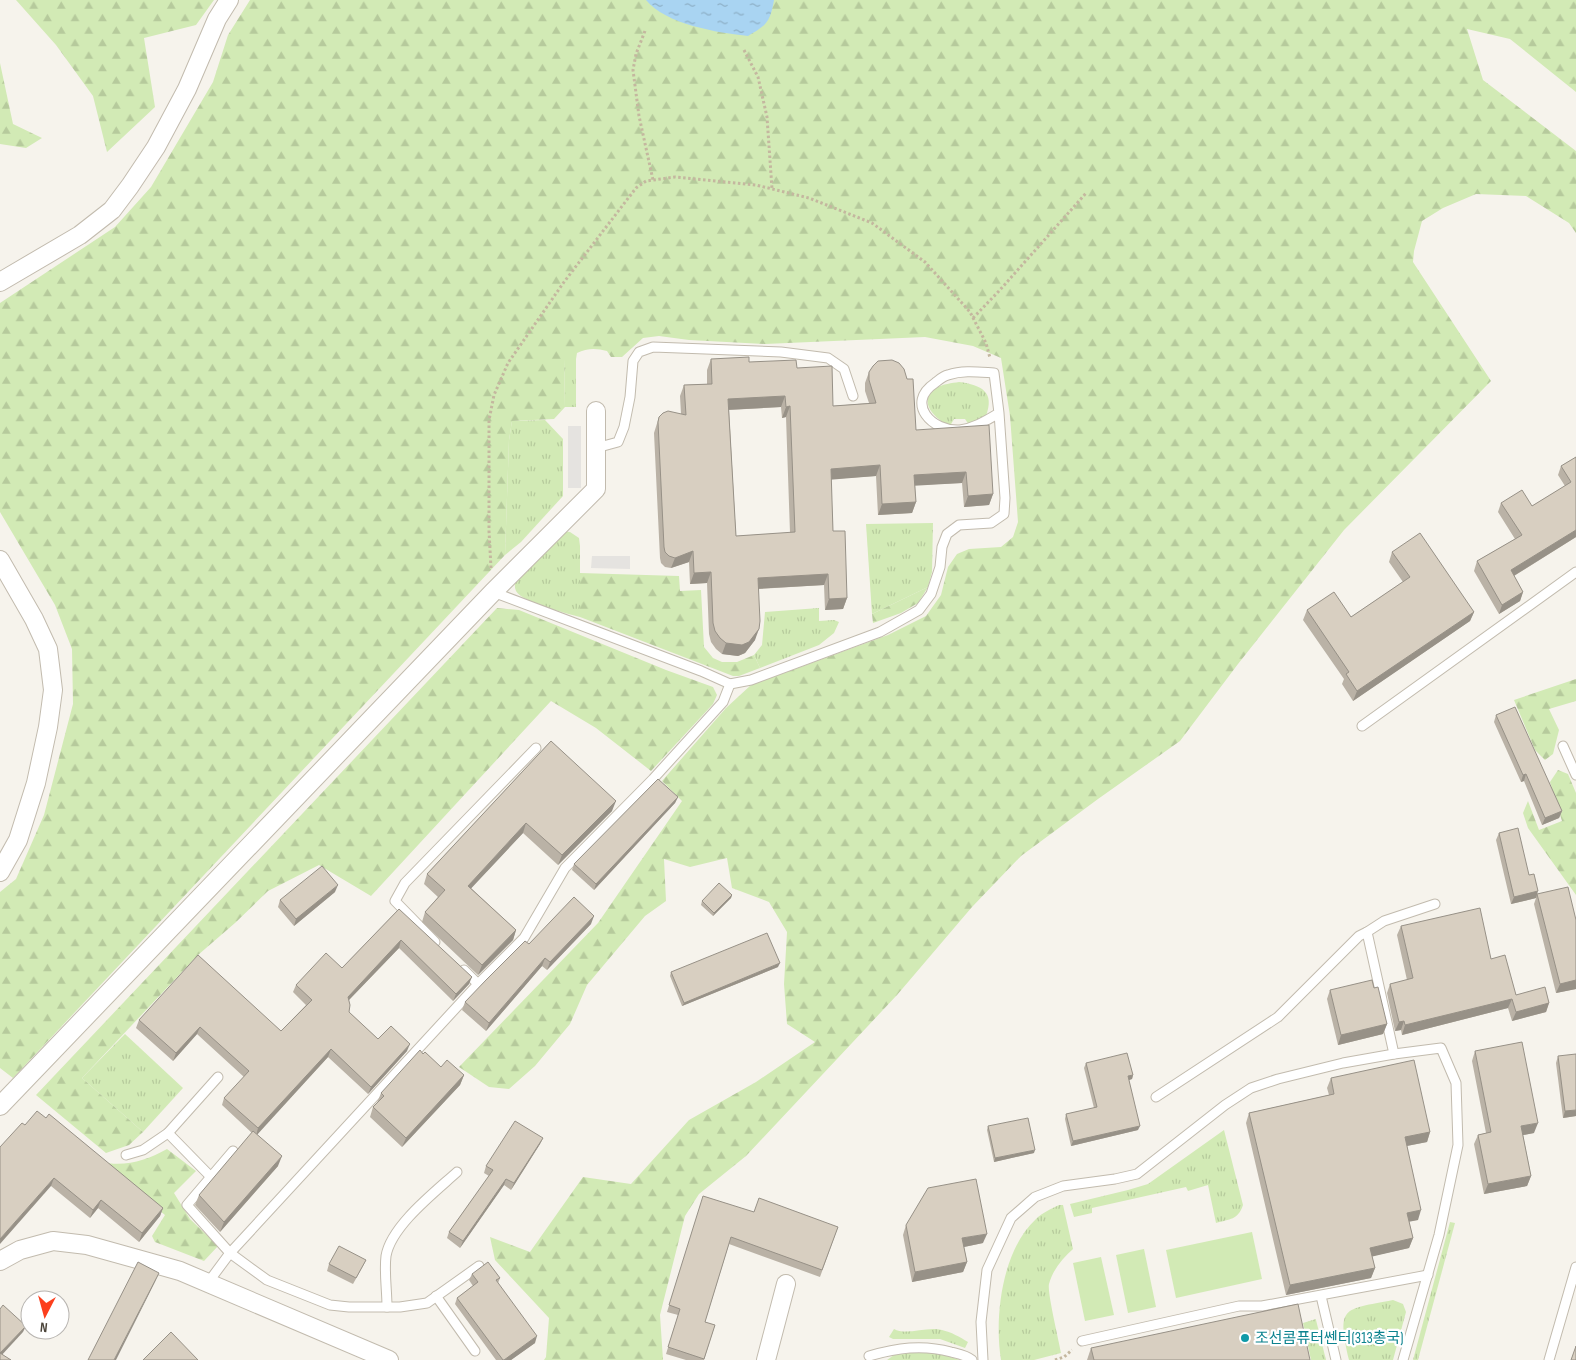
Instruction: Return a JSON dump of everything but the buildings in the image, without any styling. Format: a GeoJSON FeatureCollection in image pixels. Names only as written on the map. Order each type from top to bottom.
{"type":"FeatureCollection","features":[{"type":"Feature","properties":{"kind":"street"},"geometry":{"type":"LineString","coordinates":[[0,282],[80,235],[112,210],[156,147],[187,88],[217,18],[229,0]]}},
{"type":"Feature","properties":{"kind":"street"},"geometry":{"type":"LineString","coordinates":[[0,1106],[493,592],[596,489],[596,411]]}},
{"type":"Feature","properties":{"kind":"street"},"geometry":{"type":"LineString","coordinates":[[0,560],[34,619],[48,649],[53,690],[48,727],[36,783],[18,840],[0,872]]}},
{"type":"Feature","properties":{"kind":"street"},"geometry":{"type":"LineString","coordinates":[[0,1261],[20,1250],[53,1241],[87,1245],[180,1271],[206,1284],[389,1360]]}},
{"type":"Feature","properties":{"kind":"street"},"geometry":{"type":"LineString","coordinates":[[766,1360],[786,1284]]}},
{"type":"Feature","properties":{"kind":"lane"},"geometry":{"type":"LineString","coordinates":[[596,448],[618,442],[624,427],[630,397],[633,361],[640,352],[653,347],[781,352],[828,358],[844,370],[852,396]]}},
{"type":"Feature","properties":{"kind":"lane"},"geometry":{"type":"LineString","coordinates":[[493,592],[701,671],[730,684],[751,680],[880,632],[919,610],[931,594],[940,567],[942,547],[946,534],[959,525],[991,523],[1004,514],[1006,498],[999,413],[994,373],[968,371],[946,375],[928,388],[922,397],[922,410],[934,423],[944,428],[959,430],[982,423],[999,413]]}},
{"type":"Feature","properties":{"kind":"lane"},"geometry":{"type":"LineString","coordinates":[[1362,726],[1576,572]]}},
{"type":"Feature","properties":{"kind":"lane"},"geometry":{"type":"LineString","coordinates":[[206,1284],[230,1253],[478,984],[524,938],[565,868],[653,779],[723,702],[730,684]]}},
{"type":"Feature","properties":{"kind":"lane"},"geometry":{"type":"LineString","coordinates":[[1564,746],[1576,775]]}},
{"type":"Feature","properties":{"kind":"lane"},"geometry":{"type":"LineString","coordinates":[[443,950],[395,901],[405,883],[536,748]]}},
{"type":"Feature","properties":{"kind":"lane"},"geometry":{"type":"LineString","coordinates":[[1156,1097],[1278,1017],[1359,936],[1384,921],[1435,904]]}},
{"type":"Feature","properties":{"kind":"lane"},"geometry":{"type":"LineString","coordinates":[[1366,932],[1394,1054]]}},
{"type":"Feature","properties":{"kind":"lane"},"geometry":{"type":"LineString","coordinates":[[457,964],[478,984]]}},
{"type":"Feature","properties":{"kind":"lane"},"geometry":{"type":"LineString","coordinates":[[983,1360],[981,1322],[987,1270],[1011,1218],[1035,1197],[1063,1186],[1115,1179],[1136,1174],[1251,1088],[1278,1079],[1343,1063],[1441,1048],[1456,1083],[1458,1145],[1439,1235],[1403,1360]]}},
{"type":"Feature","properties":{"kind":"lane"},"geometry":{"type":"LineString","coordinates":[[126,1155],[142,1150],[168,1133],[218,1077]]}},
{"type":"Feature","properties":{"kind":"lane"},"geometry":{"type":"LineString","coordinates":[[168,1133],[212,1177]]}},
{"type":"Feature","properties":{"kind":"lane"},"geometry":{"type":"LineString","coordinates":[[233,1152],[186,1205],[230,1253],[267,1280],[330,1305],[387,1307],[427,1303],[479,1266]]}},
{"type":"Feature","properties":{"kind":"lane"},"geometry":{"type":"LineString","coordinates":[[387,1307],[386,1257],[390,1242],[402,1224],[458,1172]]}},
{"type":"Feature","properties":{"kind":"lane"},"geometry":{"type":"LineString","coordinates":[[1549,1360],[1576,1267]]}},
{"type":"Feature","properties":{"kind":"lane"},"geometry":{"type":"LineString","coordinates":[[1082,1341],[1239,1306],[1262,1306],[1428,1275]]}},
{"type":"Feature","properties":{"kind":"lane"},"geometry":{"type":"LineString","coordinates":[[436,1296],[475,1352]]}},
{"type":"Feature","properties":{"kind":"lane"},"geometry":{"type":"LineString","coordinates":[[1321,1296],[1336,1360]]}},
{"type":"Feature","properties":{"kind":"lane"},"geometry":{"type":"LineString","coordinates":[[869,1356],[909,1347],[936,1348],[968,1356],[972,1360]]}},
{"type":"Feature","properties":{"kind":"path"},"geometry":{"type":"LineString","coordinates":[[645,31],[636,54],[633,70],[639,116],[653,180]]}},
{"type":"Feature","properties":{"kind":"path"},"geometry":{"type":"LineString","coordinates":[[744,50],[758,77],[767,117],[772,189]]}},
{"type":"Feature","properties":{"kind":"path"},"geometry":{"type":"LineString","coordinates":[[493,592],[489,531],[489,420],[494,395],[508,363],[564,282],[636,188],[646,181],[674,178],[705,179],[772,189],[809,198],[872,222],[925,262],[970,312],[986,343],[994,373]]}},
{"type":"Feature","properties":{"kind":"path"},"geometry":{"type":"LineString","coordinates":[[973,318],[1000,291],[1087,192]]}},
{"type":"Feature","properties":{"kind":"path"},"geometry":{"type":"LineString","coordinates":[[1055,1360],[1064,1357],[1082,1341]]}},
{"type":"Feature","properties":{"kind":"green space"},"geometry":{"type":"Polygon","coordinates":[[[16,0],[214,0],[196,25],[144,38],[155,107],[107,152],[93,96],[56,45],[16,0]]]}},
{"type":"Feature","properties":{"kind":"green space"},"geometry":{"type":"Polygon","coordinates":[[[250,0],[1576,0],[1576,92],[1510,39],[1467,29],[1483,80],[1576,151],[1576,233],[1569,223],[1526,196],[1476,194],[1443,208],[1422,221],[1414,251],[1413,262],[1491,381],[1344,530],[1180,741],[1021,856],[972,907],[897,995],[746,1156],[699,1194],[685,1216],[660,1315],[663,1360],[544,1360],[546,1357],[549,1318],[495,1260],[490,1237],[530,1252],[583,1177],[631,1184],[689,1120],[756,1082],[815,1042],[787,1024],[784,984],[787,932],[769,902],[732,888],[727,858],[690,867],[664,859],[666,901],[645,916],[587,985],[570,1024],[535,1066],[509,1089],[489,1087],[459,1067],[598,923],[682,801],[662,781],[726,708],[751,685],[888,635],[926,616],[941,595],[948,567],[957,554],[969,549],[1001,547],[1013,537],[1018,522],[1010,416],[1001,358],[973,346],[925,337],[765,344],[689,340],[659,336],[643,338],[622,357],[611,357],[607,351],[592,349],[577,353],[576,359],[564,359],[565,407],[554,419],[512,421],[509,440],[505,555],[13,1078],[0,1068],[0,892],[16,879],[44,815],[73,704],[72,649],[55,605],[0,512],[0,303],[115,227],[151,187],[213,82],[228,35],[250,0]]]}},
{"type":"Feature","properties":{"kind":"green space"},"geometry":{"type":"Polygon","coordinates":[[[0,63],[13,124],[42,138],[26,148],[0,144],[0,63]]]}},
{"type":"Feature","properties":{"kind":"green space"},"geometry":{"type":"Polygon","coordinates":[[[564,359],[576,359],[576,407],[565,407],[564,359]]]}},
{"type":"Feature","properties":{"kind":"green space"},"geometry":{"type":"Polygon","coordinates":[[[959,382],[974,385],[984,391],[989,401],[988,408],[986,416],[969,425],[965,419],[954,419],[950,426],[934,415],[930,410],[928,399],[930,393],[936,388],[959,382]]]}},
{"type":"Feature","properties":{"kind":"green space"},"geometry":{"type":"Polygon","coordinates":[[[545,420],[563,439],[563,496],[521,542],[505,555],[509,440],[512,421],[545,420]]]}},
{"type":"Feature","properties":{"kind":"green space"},"geometry":{"type":"Polygon","coordinates":[[[933,523],[932,572],[928,587],[872,614],[866,524],[933,523]]]}},
{"type":"Feature","properties":{"kind":"green space"},"geometry":{"type":"Polygon","coordinates":[[[563,531],[570,532],[579,538],[580,617],[527,600],[515,588],[516,579],[563,531]]]}},
{"type":"Feature","properties":{"kind":"green space"},"geometry":{"type":"Polygon","coordinates":[[[580,573],[679,576],[680,591],[701,590],[704,647],[713,658],[722,662],[737,662],[754,655],[760,668],[739,676],[733,676],[580,617],[580,573]]]}},
{"type":"Feature","properties":{"kind":"green space"},"geometry":{"type":"Polygon","coordinates":[[[928,587],[918,603],[901,613],[873,623],[872,614],[928,587]]]}},
{"type":"Feature","properties":{"kind":"green space"},"geometry":{"type":"Polygon","coordinates":[[[497,608],[519,610],[666,670],[713,687],[717,695],[713,704],[651,771],[596,728],[551,701],[371,896],[319,865],[268,891],[198,955],[82,1078],[143,1132],[129,1145],[106,1153],[36,1095],[497,608]]]}},
{"type":"Feature","properties":{"kind":"green space"},"geometry":{"type":"Polygon","coordinates":[[[819,608],[819,621],[834,620],[839,622],[834,633],[819,645],[760,668],[754,655],[762,645],[765,612],[819,608]]]}},
{"type":"Feature","properties":{"kind":"green space"},"geometry":{"type":"Polygon","coordinates":[[[1576,679],[1576,701],[1549,709],[1559,730],[1553,754],[1545,760],[1535,750],[1514,700],[1576,679]]]}},
{"type":"Feature","properties":{"kind":"green space"},"geometry":{"type":"Polygon","coordinates":[[[1558,770],[1568,774],[1576,793],[1576,895],[1528,828],[1523,813],[1528,801],[1539,830],[1562,821],[1550,782],[1558,770]]]}},
{"type":"Feature","properties":{"kind":"green space"},"geometry":{"type":"Polygon","coordinates":[[[125,1034],[183,1088],[143,1132],[82,1078],[125,1034]]]}},
{"type":"Feature","properties":{"kind":"green space"},"geometry":{"type":"Polygon","coordinates":[[[1224,1130],[1243,1205],[1239,1214],[1233,1218],[1216,1223],[1208,1185],[1188,1191],[1186,1187],[1092,1208],[1092,1213],[1074,1217],[1070,1204],[1148,1184],[1224,1130]]]}},
{"type":"Feature","properties":{"kind":"green space"},"geometry":{"type":"Polygon","coordinates":[[[167,1149],[196,1171],[174,1193],[190,1219],[218,1246],[204,1261],[155,1242],[152,1236],[165,1215],[100,1162],[118,1164],[135,1162],[167,1149]]]}},
{"type":"Feature","properties":{"kind":"green space"},"geometry":{"type":"Polygon","coordinates":[[[1059,1205],[1063,1205],[1073,1249],[1059,1264],[1049,1284],[1051,1306],[1061,1353],[1034,1360],[1001,1360],[999,1343],[1000,1305],[1008,1266],[1024,1232],[1038,1217],[1059,1205]]]}},
{"type":"Feature","properties":{"kind":"green space"},"geometry":{"type":"Polygon","coordinates":[[[1450,1222],[1455,1223],[1418,1360],[1413,1360],[1450,1222]]]}},
{"type":"Feature","properties":{"kind":"green space"},"geometry":{"type":"Polygon","coordinates":[[[1252,1232],[1262,1279],[1176,1298],[1166,1250],[1252,1232]]]}},
{"type":"Feature","properties":{"kind":"green space"},"geometry":{"type":"Polygon","coordinates":[[[1144,1249],[1156,1307],[1128,1313],[1116,1255],[1144,1249]]]}},
{"type":"Feature","properties":{"kind":"green space"},"geometry":{"type":"Polygon","coordinates":[[[1101,1257],[1114,1315],[1085,1321],[1073,1263],[1101,1257]]]}},
{"type":"Feature","properties":{"kind":"green space"},"geometry":{"type":"Polygon","coordinates":[[[1393,1300],[1403,1304],[1406,1312],[1393,1360],[1349,1360],[1344,1329],[1344,1320],[1347,1314],[1363,1306],[1393,1300]]]}},
{"type":"Feature","properties":{"kind":"green space"},"geometry":{"type":"Polygon","coordinates":[[[1316,1319],[1326,1360],[1311,1360],[1303,1323],[1316,1319]]]}},
{"type":"Feature","properties":{"kind":"green space"},"geometry":{"type":"Polygon","coordinates":[[[894,1329],[904,1332],[930,1329],[942,1330],[968,1342],[965,1348],[940,1339],[893,1339],[889,1337],[894,1329]]]}},
{"type":"Feature","properties":{"kind":"green space"},"geometry":{"type":"Polygon","coordinates":[[[909,1351],[941,1354],[960,1360],[887,1360],[894,1355],[909,1351]]]}},
{"type":"Feature","properties":{"kind":"shaded area"},"geometry":{"type":"Polygon","coordinates":[[[568,426],[581,426],[581,488],[568,488],[568,426]]]}},
{"type":"Feature","properties":{"kind":"shaded area"},"geometry":{"type":"Polygon","coordinates":[[[592,556],[630,556],[630,569],[591,568],[592,556]]]}},
{"type":"Feature","properties":{"kind":"water"},"geometry":{"type":"Polygon","coordinates":[[[646,0],[774,0],[767,22],[748,36],[693,26],[666,15],[646,0]]]}},
{"type":"Feature","properties":{"kind":"place","name":"조선콤퓨터쎈터(313총국)"},"geometry":{"type":"Point","coordinates":[1245,1338]}}]}
